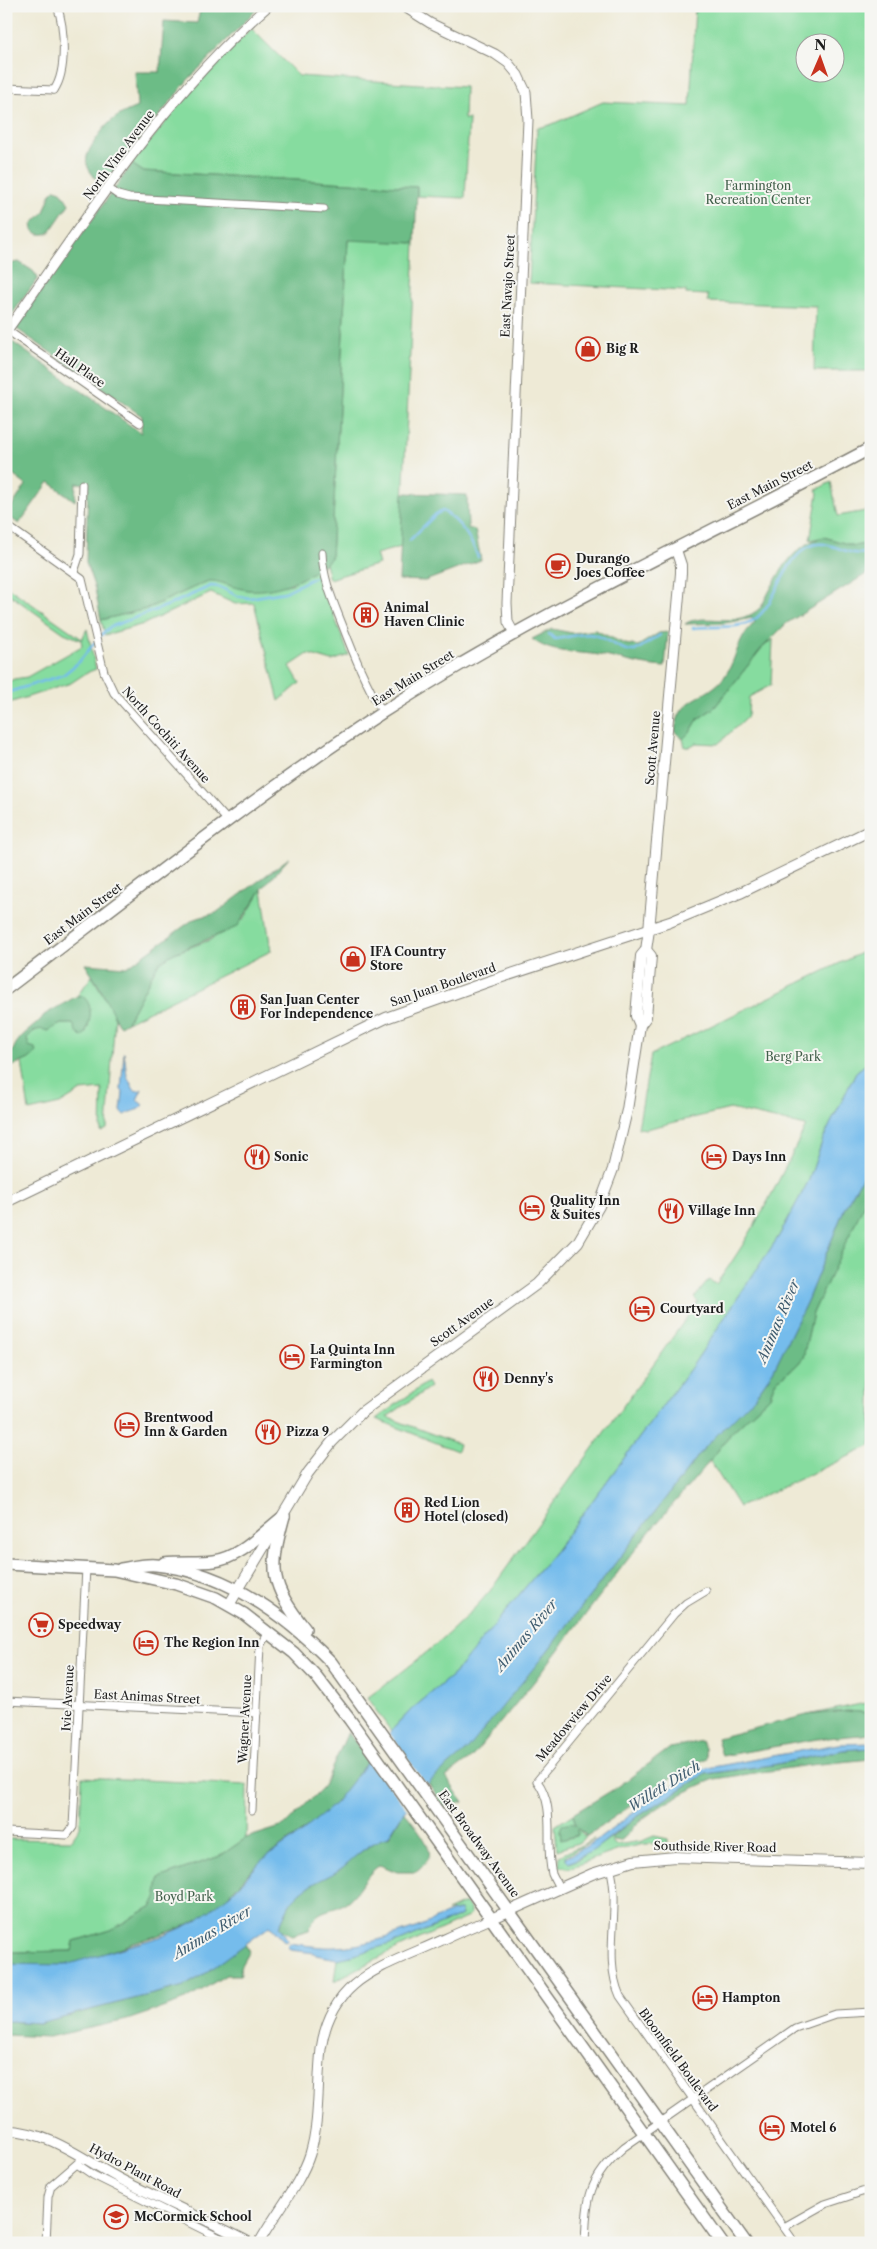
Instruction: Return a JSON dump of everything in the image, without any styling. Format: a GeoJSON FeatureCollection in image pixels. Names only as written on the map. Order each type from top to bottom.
{"type":"FeatureCollection","features":[{"type":"Feature","properties":{"kind":"main road","name":"East Main Street"},"geometry":{"type":"LineString","coordinates":[[6,989],[228,821],[383,713],[515,634],[871,448]]}},
{"type":"Feature","properties":{"kind":"main road","name":"Scott Avenue"},"geometry":{"type":"LineString","coordinates":[[229,1605],[308,1473],[332,1442],[363,1411],[537,1284],[578,1242],[600,1206],[614,1169],[627,1110],[640,1025],[636,1016],[641,956],[646,950],[649,930],[681,573],[681,565],[676,550]]}},
{"type":"Feature","properties":{"kind":"main road","name":"San Juan Boulevard"},"geometry":{"type":"LineString","coordinates":[[6,1202],[386,1018],[487,982],[649,930],[740,893],[871,830]]}},
{"type":"Feature","properties":{"kind":"main road"},"geometry":{"type":"LineString","coordinates":[[154,1564],[180,1561],[214,1561],[231,1557],[245,1549],[284,1516]]}},
{"type":"Feature","properties":{"kind":"main road"},"geometry":{"type":"LineString","coordinates":[[284,1516],[273,1562],[276,1581],[286,1604],[330,1662]]}},
{"type":"Feature","properties":{"kind":"main road","name":"East Broadway Avenue"},"geometry":{"type":"LineString","coordinates":[[6,1564],[114,1570],[186,1587],[229,1605],[294,1653],[316,1676],[356,1729],[722,2243]]}},
{"type":"Feature","properties":{"kind":"main road","name":"East Broadway Avenue"},"geometry":{"type":"LineString","coordinates":[[114,1570],[154,1564],[191,1572],[238,1590],[283,1618],[304,1635],[330,1662],[369,1713],[746,2243]]}},
{"type":"Feature","properties":{"kind":"main road","name":"Southside River Road"},"geometry":{"type":"LineString","coordinates":[[491,1919],[610,1867],[633,1861],[675,1858],[871,1863]]}},
{"type":"Feature","properties":{"kind":"street"},"geometry":{"type":"LineString","coordinates":[[6,88],[55,91],[61,78],[62,49],[62,28],[57,6]]}},
{"type":"Feature","properties":{"kind":"street","name":"North Vine Avenue"},"geometry":{"type":"LineString","coordinates":[[7,331],[108,188],[193,80],[268,6]]}},
{"type":"Feature","properties":{"kind":"street","name":"East Navajo Street"},"geometry":{"type":"LineString","coordinates":[[403,6],[430,23],[502,58],[518,75],[527,99],[528,130],[507,603],[508,622],[515,634]]}},
{"type":"Feature","properties":{"kind":"street"},"geometry":{"type":"LineString","coordinates":[[108,188],[118,195],[129,198],[324,208]]}},
{"type":"Feature","properties":{"kind":"street","name":"Hall Place"},"geometry":{"type":"LineString","coordinates":[[7,331],[140,423]]}},
{"type":"Feature","properties":{"kind":"street"},"geometry":{"type":"LineString","coordinates":[[6,525],[74,572],[80,554],[82,484]]}},
{"type":"Feature","properties":{"kind":"street"},"geometry":{"type":"LineString","coordinates":[[322,553],[323,570],[335,606],[361,672],[383,713]]}},
{"type":"Feature","properties":{"kind":"street","name":"North Cochiti Avenue"},"geometry":{"type":"LineString","coordinates":[[74,572],[84,585],[104,672],[114,693],[228,821]]}},
{"type":"Feature","properties":{"kind":"street","name":"Ivie Avenue"},"geometry":{"type":"LineString","coordinates":[[6,1832],[67,1835],[72,1830],[86,1568]]}},
{"type":"Feature","properties":{"kind":"street","name":"Meadowview Drive"},"geometry":{"type":"LineString","coordinates":[[559,1888],[552,1872],[547,1803],[543,1789],[537,1781],[674,1614],[686,1603],[706,1591]]}},
{"type":"Feature","properties":{"kind":"street","name":"Wagner Avenue"},"geometry":{"type":"LineString","coordinates":[[252,1810],[260,1646],[268,1632]]}},
{"type":"Feature","properties":{"kind":"street","name":"East Animas Street"},"geometry":{"type":"LineString","coordinates":[[6,1701],[257,1713]]}},
{"type":"Feature","properties":{"kind":"street","name":"Bloomfield Boulevard"},"geometry":{"type":"LineString","coordinates":[[610,1867],[614,1882],[612,1966],[617,1988],[631,2014],[795,2243]]}},
{"type":"Feature","properties":{"kind":"street"},"geometry":{"type":"LineString","coordinates":[[259,2243],[272,2218],[299,2178],[309,2156],[314,2138],[323,2040],[329,2019],[340,2001],[356,1982],[376,1968],[491,1919]]}},
{"type":"Feature","properties":{"kind":"street"},"geometry":{"type":"LineString","coordinates":[[585,2243],[586,2212],[590,2192],[607,2164],[624,2147],[785,2034],[801,2025],[835,2014],[871,2012]]}},
{"type":"Feature","properties":{"kind":"street","name":"Hydro Plant Road"},"geometry":{"type":"LineString","coordinates":[[6,2130],[42,2136],[58,2143],[80,2160],[251,2243]]}},
{"type":"Feature","properties":{"kind":"street"},"geometry":{"type":"LineString","coordinates":[[46,2243],[48,2197],[51,2186],[54,2181],[80,2160],[102,2180],[220,2238]]}},
{"type":"Feature","properties":{"kind":"street"},"geometry":{"type":"LineString","coordinates":[[784,2227],[825,2204],[871,2189]]}},
{"type":"Feature","properties":{"kind":"green space"},"geometry":{"type":"Polygon","coordinates":[[[201,6],[260,6],[187,81],[108,180],[96,179],[87,165],[87,156],[91,147],[108,124],[117,116],[137,107],[135,72],[160,72],[164,21],[197,23],[201,6]]]}},
{"type":"Feature","properties":{"kind":"green space","name":"Farmington Recreation Center"},"geometry":{"type":"Polygon","coordinates":[[[695,6],[871,6],[871,371],[814,371],[816,306],[708,302],[708,295],[686,294],[686,291],[529,283],[537,128],[550,125],[603,102],[690,106],[695,6]]]}},
{"type":"Feature","properties":{"kind":"green space"},"geometry":{"type":"Polygon","coordinates":[[[251,28],[299,76],[465,87],[464,119],[469,119],[465,198],[417,196],[417,187],[142,171],[132,164],[191,90],[251,28]]]}},
{"type":"Feature","properties":{"kind":"green space"},"geometry":{"type":"Polygon","coordinates":[[[132,164],[142,171],[417,187],[415,243],[348,240],[331,558],[312,573],[290,584],[265,590],[253,590],[208,581],[146,609],[101,620],[95,589],[86,563],[88,484],[76,483],[75,501],[49,482],[19,524],[6,515],[26,485],[6,470],[6,341],[11,341],[141,433],[142,416],[17,329],[16,326],[132,164]]]}},
{"type":"Feature","properties":{"kind":"green space"},"geometry":{"type":"Polygon","coordinates":[[[55,189],[61,191],[69,204],[49,233],[38,234],[33,230],[32,224],[44,212],[51,193],[55,189]]]}},
{"type":"Feature","properties":{"kind":"green space"},"geometry":{"type":"Polygon","coordinates":[[[348,239],[415,243],[401,547],[376,554],[379,564],[329,579],[325,563],[331,558],[348,239]]]}},
{"type":"Feature","properties":{"kind":"green space"},"geometry":{"type":"Polygon","coordinates":[[[19,262],[33,271],[38,278],[10,317],[6,317],[6,269],[13,263],[19,262]]]}},
{"type":"Feature","properties":{"kind":"green space"},"geometry":{"type":"Polygon","coordinates":[[[831,482],[838,516],[871,510],[871,543],[854,546],[824,537],[810,540],[818,493],[816,490],[831,482]]]}},
{"type":"Feature","properties":{"kind":"green space"},"geometry":{"type":"Polygon","coordinates":[[[403,493],[467,495],[468,528],[475,530],[481,560],[425,581],[399,580],[403,493]]]}},
{"type":"Feature","properties":{"kind":"green space"},"geometry":{"type":"Polygon","coordinates":[[[824,537],[854,546],[871,543],[871,571],[787,623],[761,649],[714,708],[698,719],[691,731],[683,739],[675,732],[681,713],[691,702],[724,678],[742,640],[755,622],[752,618],[725,623],[685,624],[701,619],[742,618],[752,614],[761,607],[785,564],[793,555],[812,541],[824,537]]]}},
{"type":"Feature","properties":{"kind":"green space"},"geometry":{"type":"Polygon","coordinates":[[[316,568],[349,655],[332,661],[308,654],[290,666],[300,683],[279,701],[254,603],[235,604],[211,593],[144,624],[105,635],[101,620],[146,609],[208,581],[214,580],[248,590],[292,584],[316,568]]]}},
{"type":"Feature","properties":{"kind":"green space"},"geometry":{"type":"Polygon","coordinates":[[[6,586],[82,639],[87,629],[96,669],[71,683],[9,703],[6,707],[6,683],[14,679],[27,677],[82,646],[81,640],[64,633],[6,592],[6,586]]]}},
{"type":"Feature","properties":{"kind":"green space"},"geometry":{"type":"Polygon","coordinates":[[[552,629],[572,633],[595,630],[625,644],[638,646],[659,633],[668,632],[665,667],[640,664],[599,655],[556,650],[548,648],[532,639],[552,629]]]}},
{"type":"Feature","properties":{"kind":"green space"},"geometry":{"type":"Polygon","coordinates":[[[773,639],[771,685],[749,697],[748,716],[718,744],[696,743],[685,747],[683,739],[691,731],[698,719],[714,708],[761,649],[773,639]]]}},
{"type":"Feature","properties":{"kind":"green space"},"geometry":{"type":"Polygon","coordinates":[[[289,858],[262,889],[237,927],[172,954],[158,964],[127,1022],[120,1026],[118,1024],[100,988],[85,964],[127,967],[194,919],[216,913],[289,858]]]}},
{"type":"Feature","properties":{"kind":"green space"},"geometry":{"type":"Polygon","coordinates":[[[262,889],[271,951],[127,1022],[158,964],[172,954],[210,940],[244,919],[262,889]]]}},
{"type":"Feature","properties":{"kind":"green space","name":"Berg Park"},"geometry":{"type":"Polygon","coordinates":[[[871,948],[871,1060],[856,1072],[823,1139],[809,1180],[779,1236],[693,1365],[556,1550],[454,1674],[412,1709],[391,1731],[367,1698],[432,1648],[462,1621],[490,1591],[698,1302],[694,1298],[709,1280],[716,1284],[742,1246],[765,1207],[806,1126],[730,1109],[646,1129],[638,1128],[651,1055],[871,948]]]}},
{"type":"Feature","properties":{"kind":"green space"},"geometry":{"type":"Polygon","coordinates":[[[92,976],[115,1015],[107,1129],[101,1132],[102,1089],[81,1091],[60,1104],[29,1111],[22,1062],[29,1059],[29,1046],[26,1039],[36,1030],[48,1030],[61,1024],[73,1024],[76,1027],[88,1028],[90,1012],[83,996],[77,996],[92,976]]]}},
{"type":"Feature","properties":{"kind":"green space"},"geometry":{"type":"Polygon","coordinates":[[[77,996],[82,996],[86,999],[90,1008],[90,1019],[85,1034],[81,1037],[73,1024],[61,1024],[48,1031],[36,1030],[27,1039],[29,1046],[35,1048],[37,1052],[29,1059],[6,1069],[6,1057],[12,1052],[21,1037],[44,1015],[77,996]]]}},
{"type":"Feature","properties":{"kind":"green space"},"geometry":{"type":"Polygon","coordinates":[[[871,1162],[871,1197],[865,1202],[813,1313],[803,1358],[796,1366],[775,1382],[770,1396],[731,1433],[710,1461],[645,1537],[533,1683],[471,1758],[446,1777],[463,1802],[445,1807],[428,1783],[545,1654],[705,1447],[754,1398],[773,1371],[807,1301],[845,1207],[871,1162]]]}},
{"type":"Feature","properties":{"kind":"green space"},"geometry":{"type":"Polygon","coordinates":[[[871,1197],[871,1446],[739,1507],[710,1461],[731,1433],[770,1396],[775,1382],[796,1366],[803,1358],[813,1313],[865,1201],[871,1197]]]}},
{"type":"Feature","properties":{"kind":"green space"},"geometry":{"type":"Polygon","coordinates":[[[427,1382],[430,1387],[387,1417],[459,1444],[457,1451],[376,1419],[427,1382]]]}},
{"type":"Feature","properties":{"kind":"green space"},"geometry":{"type":"Polygon","coordinates":[[[871,1702],[871,1713],[847,1711],[807,1715],[871,1702]]]}},
{"type":"Feature","properties":{"kind":"green space"},"geometry":{"type":"Polygon","coordinates":[[[847,1711],[871,1713],[871,1734],[817,1739],[722,1756],[717,1738],[807,1715],[847,1711]]]}},
{"type":"Feature","properties":{"kind":"green space","name":"Boyd Park"},"geometry":{"type":"Polygon","coordinates":[[[348,1732],[368,1760],[352,1782],[327,1811],[257,1865],[213,1910],[192,1923],[79,1962],[49,1966],[6,1964],[6,1949],[14,1952],[72,1951],[74,1941],[111,1930],[152,1906],[157,1896],[159,1878],[220,1856],[246,1838],[284,1826],[324,1786],[348,1732]]]}},
{"type":"Feature","properties":{"kind":"green space"},"geometry":{"type":"Polygon","coordinates":[[[701,1741],[707,1758],[678,1773],[587,1836],[577,1828],[577,1835],[561,1840],[560,1830],[562,1825],[572,1823],[576,1826],[573,1814],[619,1786],[670,1748],[701,1741]]]}},
{"type":"Feature","properties":{"kind":"green space"},"geometry":{"type":"Polygon","coordinates":[[[871,1748],[871,1759],[810,1765],[715,1779],[666,1803],[639,1822],[620,1841],[613,1840],[612,1837],[632,1820],[705,1774],[772,1765],[843,1750],[871,1748]]]}},
{"type":"Feature","properties":{"kind":"green space"},"geometry":{"type":"Polygon","coordinates":[[[82,1777],[247,1785],[246,1838],[220,1856],[159,1878],[157,1896],[152,1906],[111,1930],[74,1941],[72,1951],[14,1952],[6,1949],[6,1839],[71,1840],[80,1827],[82,1777]]]}},
{"type":"Feature","properties":{"kind":"green space"},"geometry":{"type":"Polygon","coordinates":[[[404,1811],[421,1833],[428,1846],[429,1857],[423,1865],[415,1872],[397,1872],[380,1865],[370,1873],[350,1899],[316,1917],[309,1930],[292,1935],[283,1931],[279,1926],[292,1900],[300,1892],[315,1881],[342,1868],[350,1859],[380,1839],[389,1837],[404,1811]]]}},
{"type":"Feature","properties":{"kind":"green space"},"geometry":{"type":"Polygon","coordinates":[[[573,1814],[576,1827],[560,1830],[561,1840],[576,1836],[577,1828],[583,1835],[587,1836],[578,1843],[557,1850],[555,1826],[573,1814]]]}},
{"type":"Feature","properties":{"kind":"green space"},"geometry":{"type":"Polygon","coordinates":[[[654,1836],[668,1839],[668,1843],[644,1844],[622,1849],[569,1868],[560,1867],[559,1856],[594,1839],[566,1856],[566,1860],[569,1863],[579,1859],[612,1837],[613,1843],[616,1845],[642,1841],[654,1836]]]}},
{"type":"Feature","properties":{"kind":"green space"},"geometry":{"type":"Polygon","coordinates":[[[462,1904],[467,1904],[471,1909],[471,1914],[468,1917],[384,1955],[334,1981],[337,1959],[400,1941],[462,1915],[460,1910],[447,1911],[462,1904]]]}},
{"type":"Feature","properties":{"kind":"green space"},"geometry":{"type":"Polygon","coordinates":[[[245,1944],[249,1951],[240,1967],[241,1975],[226,1975],[186,2000],[127,2020],[48,2037],[6,2035],[6,2021],[39,2023],[184,1986],[202,1976],[245,1944]]]}},
{"type":"Feature","properties":{"kind":"water"},"geometry":{"type":"Polygon","coordinates":[[[124,1052],[127,1076],[134,1090],[139,1091],[142,1089],[137,1100],[143,1105],[139,1109],[124,1115],[121,1111],[123,1092],[121,1090],[124,1052]]]}},
{"type":"Feature","properties":{"kind":"water","name":"Animas River"},"geometry":{"type":"Polygon","coordinates":[[[871,1060],[871,1162],[845,1207],[807,1301],[773,1371],[754,1398],[705,1447],[545,1654],[468,1749],[428,1783],[404,1811],[388,1837],[370,1846],[343,1867],[312,1885],[294,1899],[279,1926],[288,1940],[285,1942],[270,1926],[202,1976],[184,1986],[39,2023],[6,2021],[6,1964],[65,1965],[166,1935],[196,1921],[231,1894],[262,1860],[301,1833],[335,1803],[391,1731],[412,1709],[454,1674],[556,1550],[693,1365],[779,1236],[809,1180],[823,1139],[856,1072],[871,1060]]]}},
{"type":"Feature","properties":{"kind":"water"},"geometry":{"type":"Polygon","coordinates":[[[871,1743],[871,1748],[843,1750],[772,1765],[705,1774],[632,1820],[594,1850],[569,1863],[566,1860],[566,1858],[600,1838],[653,1798],[702,1769],[838,1744],[871,1743]]]}},
{"type":"Feature","properties":{"kind":"water"},"geometry":{"type":"Polygon","coordinates":[[[460,1910],[462,1915],[400,1941],[347,1957],[337,1959],[314,1953],[290,1950],[287,1945],[290,1943],[331,1947],[367,1943],[423,1925],[460,1910]]]}},
{"type":"Feature","properties":{"kind":"pier"},"geometry":{"type":"Polygon","coordinates":[[[388,1731],[428,1787],[408,1810],[368,1756],[388,1731]]]}},
{"type":"Feature","properties":{"kind":"waterway"},"geometry":{"type":"LineString","coordinates":[[410,540],[436,514],[443,511],[465,531],[478,557]]}},
{"type":"Feature","properties":{"kind":"waterway"},"geometry":{"type":"LineString","coordinates":[[693,628],[736,626],[750,622],[759,616],[766,608],[791,564],[808,547],[823,544],[853,553],[871,552]]}},
{"type":"Feature","properties":{"kind":"waterway"},"geometry":{"type":"LineString","coordinates":[[98,638],[110,627],[169,605],[211,586],[220,587],[237,596],[249,598],[285,592],[315,577]]}},
{"type":"Feature","properties":{"kind":"waterway"},"geometry":{"type":"LineString","coordinates":[[549,634],[555,639],[590,634],[624,649],[635,651],[660,635]]}},
{"type":"Feature","properties":{"kind":"waterway"},"geometry":{"type":"LineString","coordinates":[[6,693],[63,675],[79,662],[95,642]]}},
{"type":"Feature","properties":{"kind":"place","name":"Big R"},"geometry":{"type":"Point","coordinates":[588,349]}},
{"type":"Feature","properties":{"kind":"place","name":"Durango Joes Coffee"},"geometry":{"type":"Point","coordinates":[558,566]}},
{"type":"Feature","properties":{"kind":"place","name":"Animal Haven Clinic"},"geometry":{"type":"Point","coordinates":[366,615]}},
{"type":"Feature","properties":{"kind":"place","name":"IFA Country Store"},"geometry":{"type":"Point","coordinates":[353,959]}},
{"type":"Feature","properties":{"kind":"place","name":"San Juan Center For Independence"},"geometry":{"type":"Point","coordinates":[243,1007]}},
{"type":"Feature","properties":{"kind":"place","name":"Sonic"},"geometry":{"type":"Point","coordinates":[257,1157]}},
{"type":"Feature","properties":{"kind":"place","name":"Days Inn"},"geometry":{"type":"Point","coordinates":[714,1157]}},
{"type":"Feature","properties":{"kind":"place","name":"Quality Inn & Suites"},"geometry":{"type":"Point","coordinates":[532,1208]}},
{"type":"Feature","properties":{"kind":"place","name":"Village Inn"},"geometry":{"type":"Point","coordinates":[671,1211]}},
{"type":"Feature","properties":{"kind":"place","name":"Courtyard"},"geometry":{"type":"Point","coordinates":[642,1309]}},
{"type":"Feature","properties":{"kind":"place","name":"La Quinta Inn Farmington"},"geometry":{"type":"Point","coordinates":[292,1357]}},
{"type":"Feature","properties":{"kind":"place","name":"Denny's"},"geometry":{"type":"Point","coordinates":[486,1379]}},
{"type":"Feature","properties":{"kind":"place","name":"Brentwood Inn & Garden"},"geometry":{"type":"Point","coordinates":[127,1425]}},
{"type":"Feature","properties":{"kind":"place","name":"Pizza 9"},"geometry":{"type":"Point","coordinates":[268,1432]}},
{"type":"Feature","properties":{"kind":"place","name":"Red Lion Hotel (closed)"},"geometry":{"type":"Point","coordinates":[407,1510]}},
{"type":"Feature","properties":{"kind":"place","name":"Speedway"},"geometry":{"type":"Point","coordinates":[41,1625]}},
{"type":"Feature","properties":{"kind":"place","name":"The Region Inn"},"geometry":{"type":"Point","coordinates":[146,1643]}},
{"type":"Feature","properties":{"kind":"place","name":"Hampton"},"geometry":{"type":"Point","coordinates":[705,1998]}},
{"type":"Feature","properties":{"kind":"place","name":"Motel 6"},"geometry":{"type":"Point","coordinates":[772,2128]}},
{"type":"Feature","properties":{"kind":"place","name":"McCormick School"},"geometry":{"type":"Point","coordinates":[116,2217]}},
{"type":"Feature","properties":{"kind":"water label","name":"Willett Ditch"},"geometry":{"type":"Point","coordinates":[664,1786]}}]}
